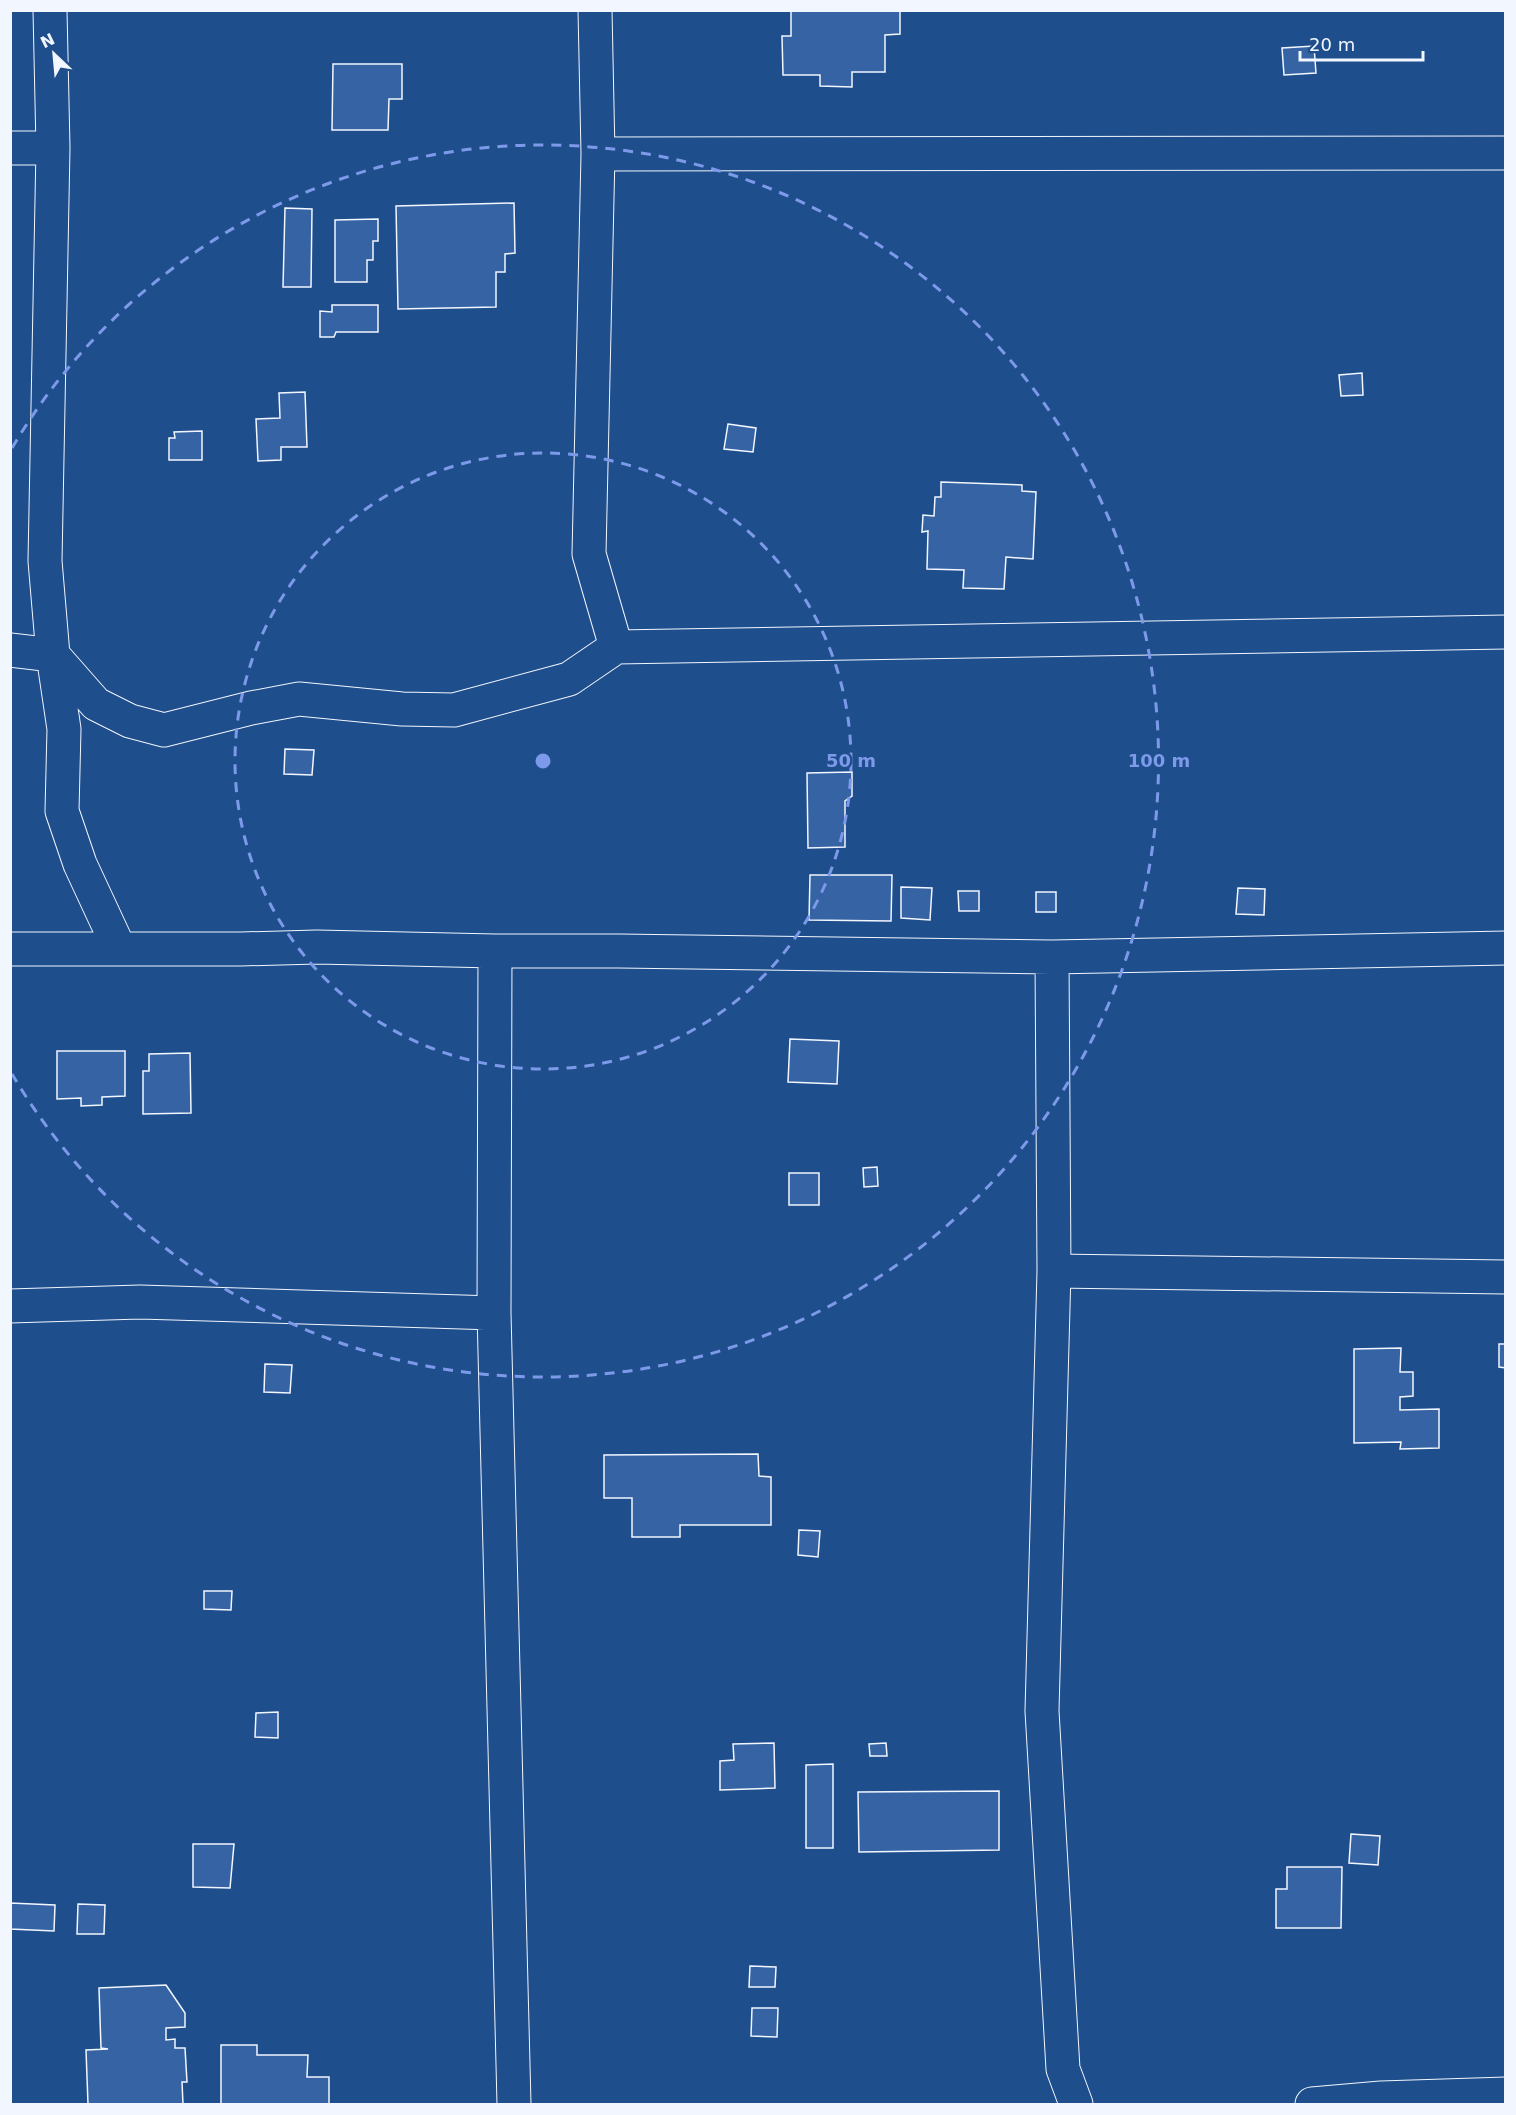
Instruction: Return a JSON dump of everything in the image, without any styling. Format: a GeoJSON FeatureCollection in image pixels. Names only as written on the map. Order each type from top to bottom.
{"type":"FeatureCollection","features":[{"type":"Feature","properties":{"kind":"street"},"geometry":{"type":"LineString","coordinates":[[50,10],[53,148],[45,561],[53,655],[64,729],[62,811],[80,864],[119,948]]}},
{"type":"Feature","properties":{"kind":"street"},"geometry":{"type":"LineString","coordinates":[[595,10],[597,154],[589,554],[616,647]]}},
{"type":"Feature","properties":{"kind":"street"},"geometry":{"type":"LineString","coordinates":[[10,148],[53,148]]}},
{"type":"Feature","properties":{"kind":"street"},"geometry":{"type":"LineString","coordinates":[[597,154],[1506,153]]}},
{"type":"Feature","properties":{"kind":"street"},"geometry":{"type":"LineString","coordinates":[[10,650],[53,655],[96,704],[130,721],[164,730],[251,708],[299,699],[402,710],[454,710],[569,679],[616,647],[1506,632]]}},
{"type":"Feature","properties":{"kind":"street"},"geometry":{"type":"LineString","coordinates":[[10,949],[241,949],[317,946],[495,951],[1052,957],[1506,948]]}},
{"type":"Feature","properties":{"kind":"street"},"geometry":{"type":"LineString","coordinates":[[495,951],[494,1313],[514,2104]]}},
{"type":"Feature","properties":{"kind":"street"},"geometry":{"type":"LineString","coordinates":[[1052,957],[1054,1271],[1042,1711],[1063,2069],[1076,2104]]}},
{"type":"Feature","properties":{"kind":"street"},"geometry":{"type":"LineString","coordinates":[[1054,1271],[1506,1277]]}},
{"type":"Feature","properties":{"kind":"street"},"geometry":{"type":"LineString","coordinates":[[10,1306],[140,1302],[494,1313]]}},
{"type":"Feature","properties":{"kind":"street"},"geometry":{"type":"LineString","coordinates":[[1312,2104],[1381,2098],[1506,2094]]}},
{"type":"Feature","properties":{"kind":"building"},"geometry":{"type":"Polygon","coordinates":[[[784,10],[900,10],[900,34],[885,35],[885,72],[852,72],[852,87],[820,86],[820,75],[783,75],[782,36],[791,36],[791,11],[784,10]]]}},
{"type":"Feature","properties":{"kind":"building"},"geometry":{"type":"Polygon","coordinates":[[[1314,46],[1316,73],[1284,75],[1282,48],[1314,46]]]}},
{"type":"Feature","properties":{"kind":"building"},"geometry":{"type":"Polygon","coordinates":[[[333,64],[402,64],[402,99],[389,99],[388,130],[332,130],[333,64]]]}},
{"type":"Feature","properties":{"kind":"building"},"geometry":{"type":"Polygon","coordinates":[[[514,203],[515,253],[505,254],[505,272],[496,272],[496,307],[398,309],[396,206],[514,203]]]}},
{"type":"Feature","properties":{"kind":"building"},"geometry":{"type":"Polygon","coordinates":[[[285,208],[312,209],[311,287],[283,287],[285,208]]]}},
{"type":"Feature","properties":{"kind":"building"},"geometry":{"type":"Polygon","coordinates":[[[378,219],[378,241],[373,241],[373,260],[367,260],[367,282],[335,282],[335,220],[378,219]]]}},
{"type":"Feature","properties":{"kind":"building"},"geometry":{"type":"Polygon","coordinates":[[[332,305],[378,305],[378,332],[336,332],[334,337],[320,337],[320,311],[332,312],[332,305]]]}},
{"type":"Feature","properties":{"kind":"building"},"geometry":{"type":"Polygon","coordinates":[[[1362,373],[1363,395],[1341,396],[1339,375],[1362,373]]]}},
{"type":"Feature","properties":{"kind":"building"},"geometry":{"type":"Polygon","coordinates":[[[305,392],[307,447],[281,447],[281,460],[258,461],[256,419],[280,418],[279,393],[305,392]]]}},
{"type":"Feature","properties":{"kind":"building"},"geometry":{"type":"Polygon","coordinates":[[[728,424],[756,428],[753,452],[724,449],[728,424]]]}},
{"type":"Feature","properties":{"kind":"building"},"geometry":{"type":"Polygon","coordinates":[[[202,431],[202,460],[169,460],[169,438],[175,438],[174,432],[202,431]]]}},
{"type":"Feature","properties":{"kind":"building"},"geometry":{"type":"Polygon","coordinates":[[[941,482],[1022,485],[1022,491],[1036,492],[1033,559],[1006,557],[1004,589],[963,588],[964,570],[927,569],[928,531],[922,532],[923,515],[934,516],[935,497],[941,497],[941,482]]]}},
{"type":"Feature","properties":{"kind":"building"},"geometry":{"type":"Polygon","coordinates":[[[285,749],[314,750],[312,775],[284,774],[285,749]]]}},
{"type":"Feature","properties":{"kind":"building"},"geometry":{"type":"Polygon","coordinates":[[[852,772],[852,796],[845,801],[845,847],[808,848],[807,773],[852,772]]]}},
{"type":"Feature","properties":{"kind":"building"},"geometry":{"type":"Polygon","coordinates":[[[810,875],[892,875],[891,921],[809,920],[810,875]]]}},
{"type":"Feature","properties":{"kind":"building"},"geometry":{"type":"Polygon","coordinates":[[[901,887],[932,888],[930,920],[901,918],[901,887]]]}},
{"type":"Feature","properties":{"kind":"building"},"geometry":{"type":"Polygon","coordinates":[[[1238,888],[1265,889],[1264,915],[1236,914],[1238,888]]]}},
{"type":"Feature","properties":{"kind":"building"},"geometry":{"type":"Polygon","coordinates":[[[958,891],[979,891],[979,911],[959,911],[958,891]]]}},
{"type":"Feature","properties":{"kind":"building"},"geometry":{"type":"Polygon","coordinates":[[[1036,892],[1056,892],[1056,912],[1036,912],[1036,892]]]}},
{"type":"Feature","properties":{"kind":"building"},"geometry":{"type":"Polygon","coordinates":[[[790,1039],[839,1041],[837,1084],[788,1082],[790,1039]]]}},
{"type":"Feature","properties":{"kind":"building"},"geometry":{"type":"Polygon","coordinates":[[[57,1051],[125,1051],[125,1096],[102,1097],[102,1105],[81,1106],[81,1098],[57,1099],[57,1051]]]}},
{"type":"Feature","properties":{"kind":"building"},"geometry":{"type":"Polygon","coordinates":[[[190,1053],[191,1113],[143,1114],[143,1071],[149,1071],[149,1054],[190,1053]]]}},
{"type":"Feature","properties":{"kind":"building"},"geometry":{"type":"Polygon","coordinates":[[[877,1167],[878,1186],[864,1187],[863,1168],[877,1167]]]}},
{"type":"Feature","properties":{"kind":"building"},"geometry":{"type":"Polygon","coordinates":[[[789,1173],[819,1173],[819,1205],[789,1205],[789,1173]]]}},
{"type":"Feature","properties":{"kind":"building"},"geometry":{"type":"Polygon","coordinates":[[[1499,1344],[1506,1344],[1506,1368],[1499,1367],[1499,1344]]]}},
{"type":"Feature","properties":{"kind":"building"},"geometry":{"type":"Polygon","coordinates":[[[1401,1348],[1400,1372],[1413,1372],[1413,1396],[1400,1397],[1400,1410],[1439,1409],[1439,1448],[1400,1449],[1401,1442],[1354,1443],[1354,1349],[1401,1348]]]}},
{"type":"Feature","properties":{"kind":"building"},"geometry":{"type":"Polygon","coordinates":[[[265,1364],[292,1365],[290,1393],[264,1392],[265,1364]]]}},
{"type":"Feature","properties":{"kind":"building"},"geometry":{"type":"Polygon","coordinates":[[[758,1454],[759,1476],[771,1477],[771,1525],[680,1525],[680,1537],[632,1537],[632,1498],[604,1498],[604,1455],[758,1454]]]}},
{"type":"Feature","properties":{"kind":"building"},"geometry":{"type":"Polygon","coordinates":[[[799,1530],[820,1531],[818,1557],[798,1555],[799,1530]]]}},
{"type":"Feature","properties":{"kind":"building"},"geometry":{"type":"Polygon","coordinates":[[[204,1591],[232,1591],[231,1610],[204,1609],[204,1591]]]}},
{"type":"Feature","properties":{"kind":"building"},"geometry":{"type":"Polygon","coordinates":[[[278,1712],[278,1738],[255,1737],[256,1713],[278,1712]]]}},
{"type":"Feature","properties":{"kind":"building"},"geometry":{"type":"Polygon","coordinates":[[[774,1743],[775,1788],[720,1790],[720,1761],[734,1760],[733,1744],[774,1743]]]}},
{"type":"Feature","properties":{"kind":"building"},"geometry":{"type":"Polygon","coordinates":[[[886,1743],[887,1756],[870,1756],[869,1744],[886,1743]]]}},
{"type":"Feature","properties":{"kind":"building"},"geometry":{"type":"Polygon","coordinates":[[[833,1764],[833,1848],[806,1848],[806,1765],[833,1764]]]}},
{"type":"Feature","properties":{"kind":"building"},"geometry":{"type":"Polygon","coordinates":[[[999,1791],[999,1850],[859,1852],[858,1792],[999,1791]]]}},
{"type":"Feature","properties":{"kind":"building"},"geometry":{"type":"Polygon","coordinates":[[[1351,1834],[1380,1836],[1378,1865],[1349,1863],[1351,1834]]]}},
{"type":"Feature","properties":{"kind":"building"},"geometry":{"type":"Polygon","coordinates":[[[193,1844],[234,1844],[230,1888],[193,1887],[193,1844]]]}},
{"type":"Feature","properties":{"kind":"building"},"geometry":{"type":"Polygon","coordinates":[[[1287,1867],[1342,1867],[1341,1928],[1276,1928],[1276,1889],[1287,1889],[1287,1867]]]}},
{"type":"Feature","properties":{"kind":"building"},"geometry":{"type":"Polygon","coordinates":[[[10,1903],[55,1905],[54,1931],[10,1929],[10,1903]]]}},
{"type":"Feature","properties":{"kind":"building"},"geometry":{"type":"Polygon","coordinates":[[[78,1904],[105,1905],[104,1934],[77,1934],[78,1904]]]}},
{"type":"Feature","properties":{"kind":"building"},"geometry":{"type":"Polygon","coordinates":[[[750,1966],[776,1967],[775,1987],[749,1987],[750,1966]]]}},
{"type":"Feature","properties":{"kind":"building"},"geometry":{"type":"Polygon","coordinates":[[[166,1985],[185,2013],[185,2027],[166,2028],[166,2040],[175,2039],[175,2048],[185,2048],[187,2082],[182,2082],[183,2104],[88,2104],[86,2050],[108,2049],[101,2048],[99,1988],[166,1985]]]}},
{"type":"Feature","properties":{"kind":"building"},"geometry":{"type":"Polygon","coordinates":[[[752,2008],[778,2008],[777,2037],[751,2036],[752,2008]]]}},
{"type":"Feature","properties":{"kind":"building"},"geometry":{"type":"Polygon","coordinates":[[[221,2045],[257,2045],[257,2055],[308,2055],[307,2077],[329,2077],[329,2104],[221,2104],[221,2045]]]}}]}
